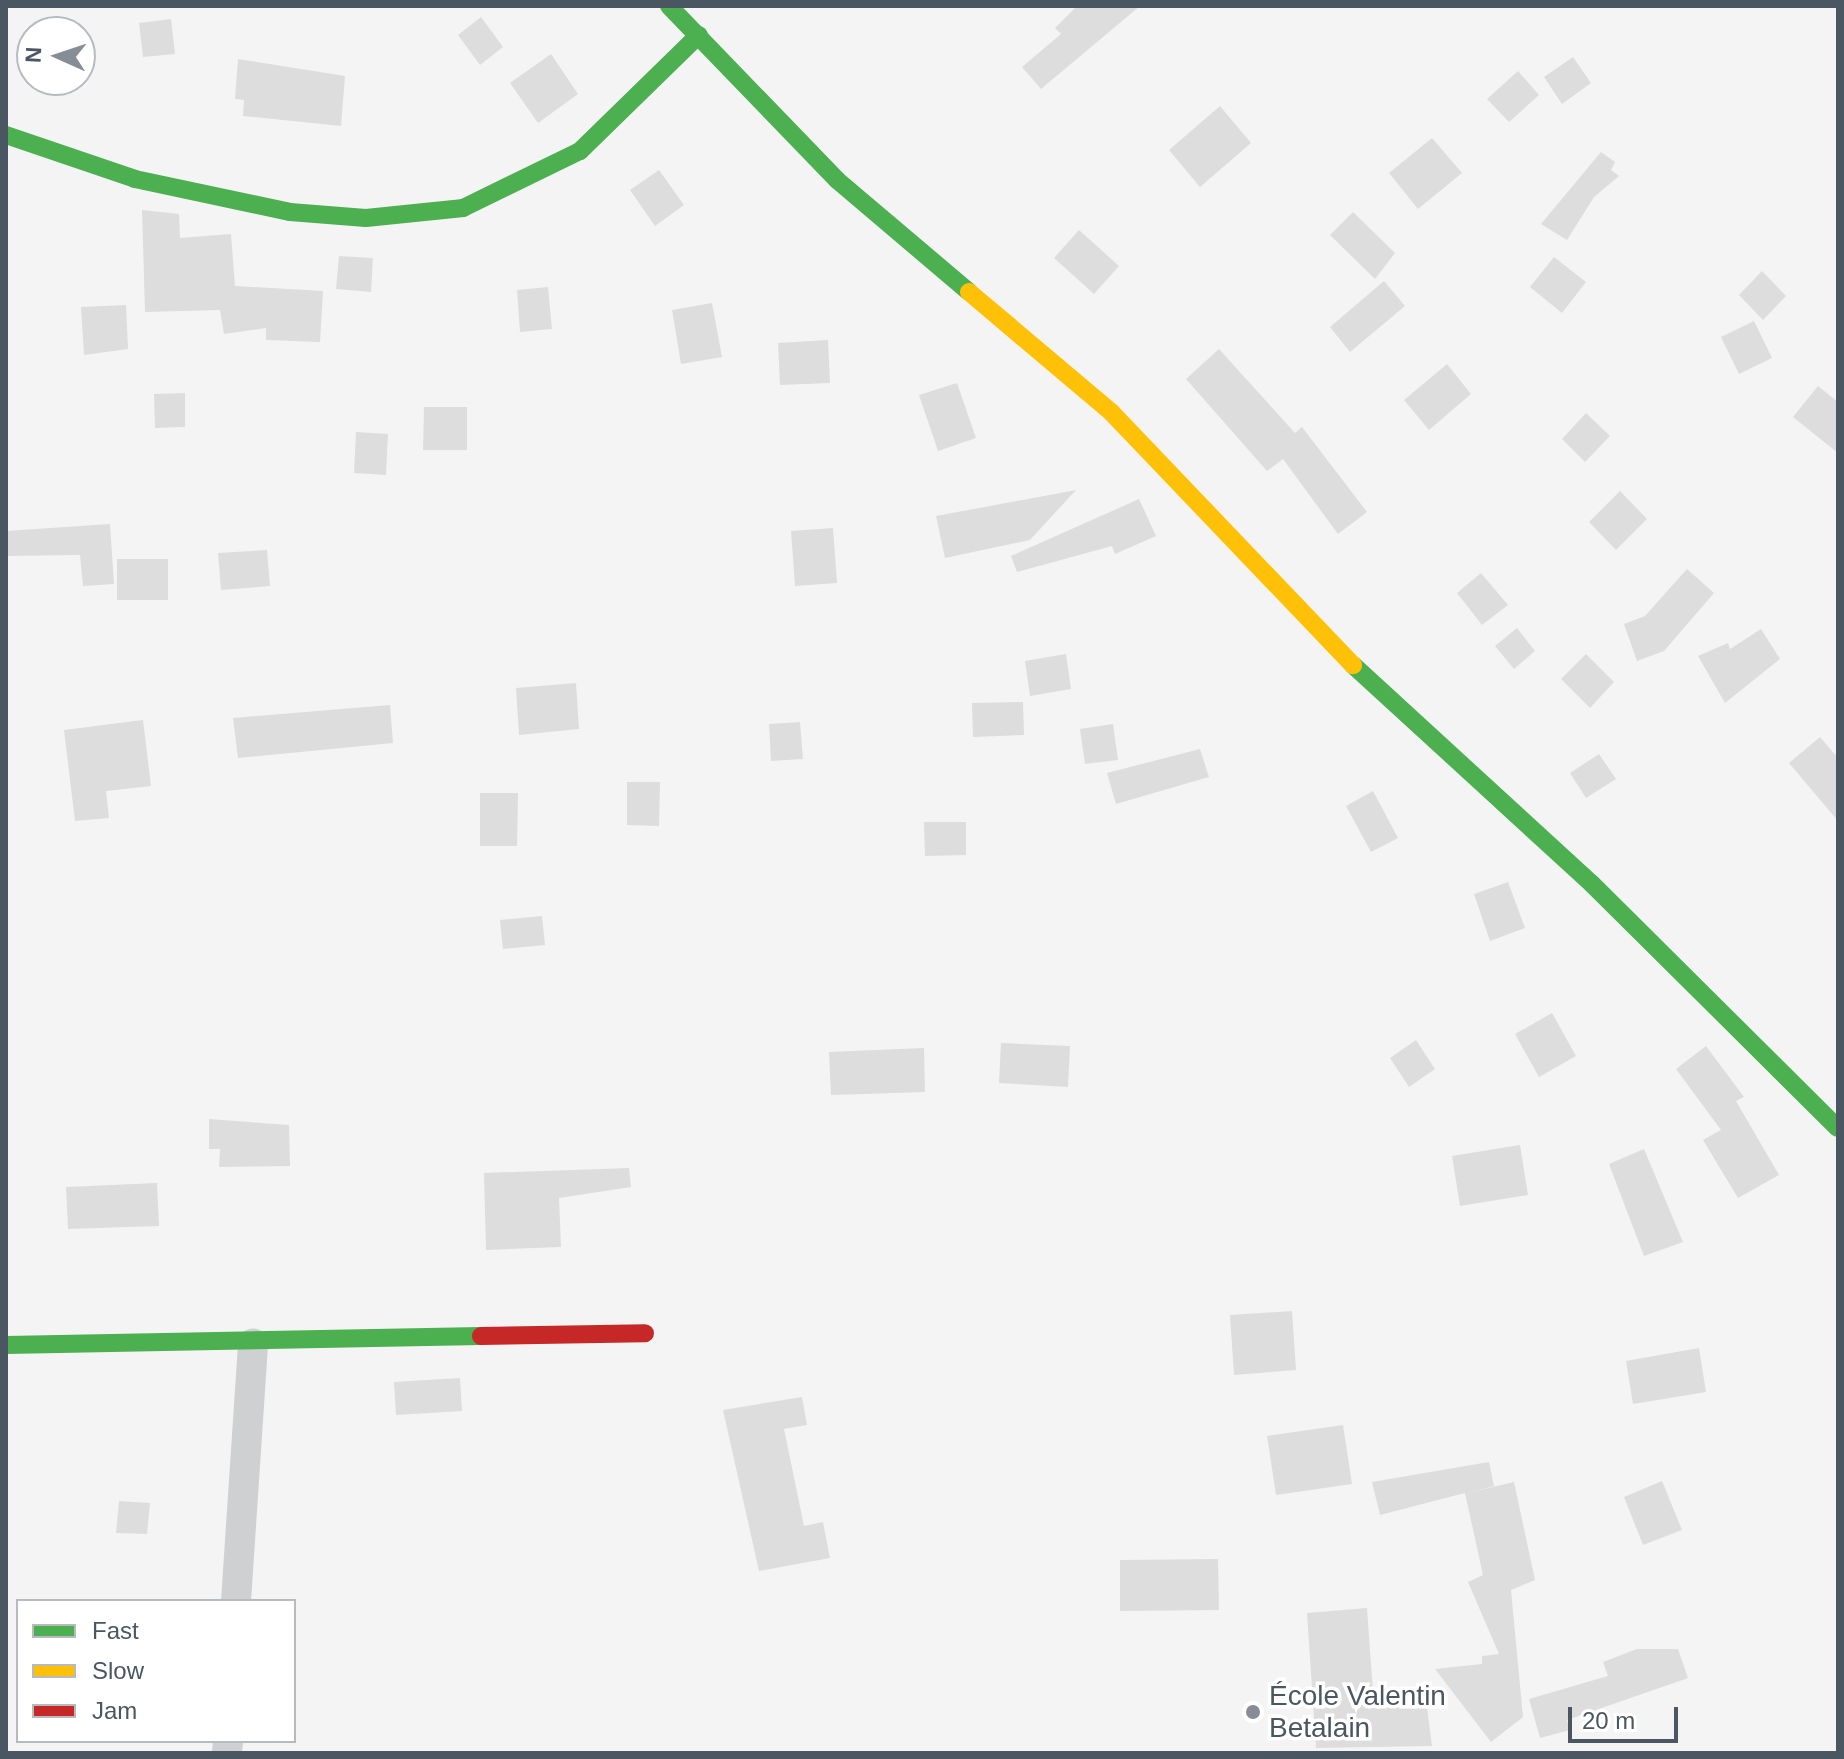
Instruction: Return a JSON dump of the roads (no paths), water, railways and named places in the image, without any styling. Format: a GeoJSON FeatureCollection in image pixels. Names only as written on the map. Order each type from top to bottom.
{"type":"FeatureCollection","features":[{"type":"Feature","properties":{"kind":"street"},"geometry":{"type":"LineString","coordinates":[[669,6],[837,180],[1112,413],[1320,635],[1592,884],[1838,1128]]}},
{"type":"Feature","properties":{"kind":"street"},"geometry":{"type":"LineString","coordinates":[[6,135],[135,179],[290,212],[366,218],[463,208],[580,151],[699,35]]}},
{"type":"Feature","properties":{"kind":"street"},"geometry":{"type":"LineString","coordinates":[[6,1345],[253,1344],[645,1333]]}},
{"type":"Feature","properties":{"kind":"street"},"geometry":{"type":"LineString","coordinates":[[236,1599],[253,1344]]}},
{"type":"Feature","properties":{"kind":"place","name":"École Valentin Betalain"},"geometry":{"type":"Point","coordinates":[1253,1712]}}]}
